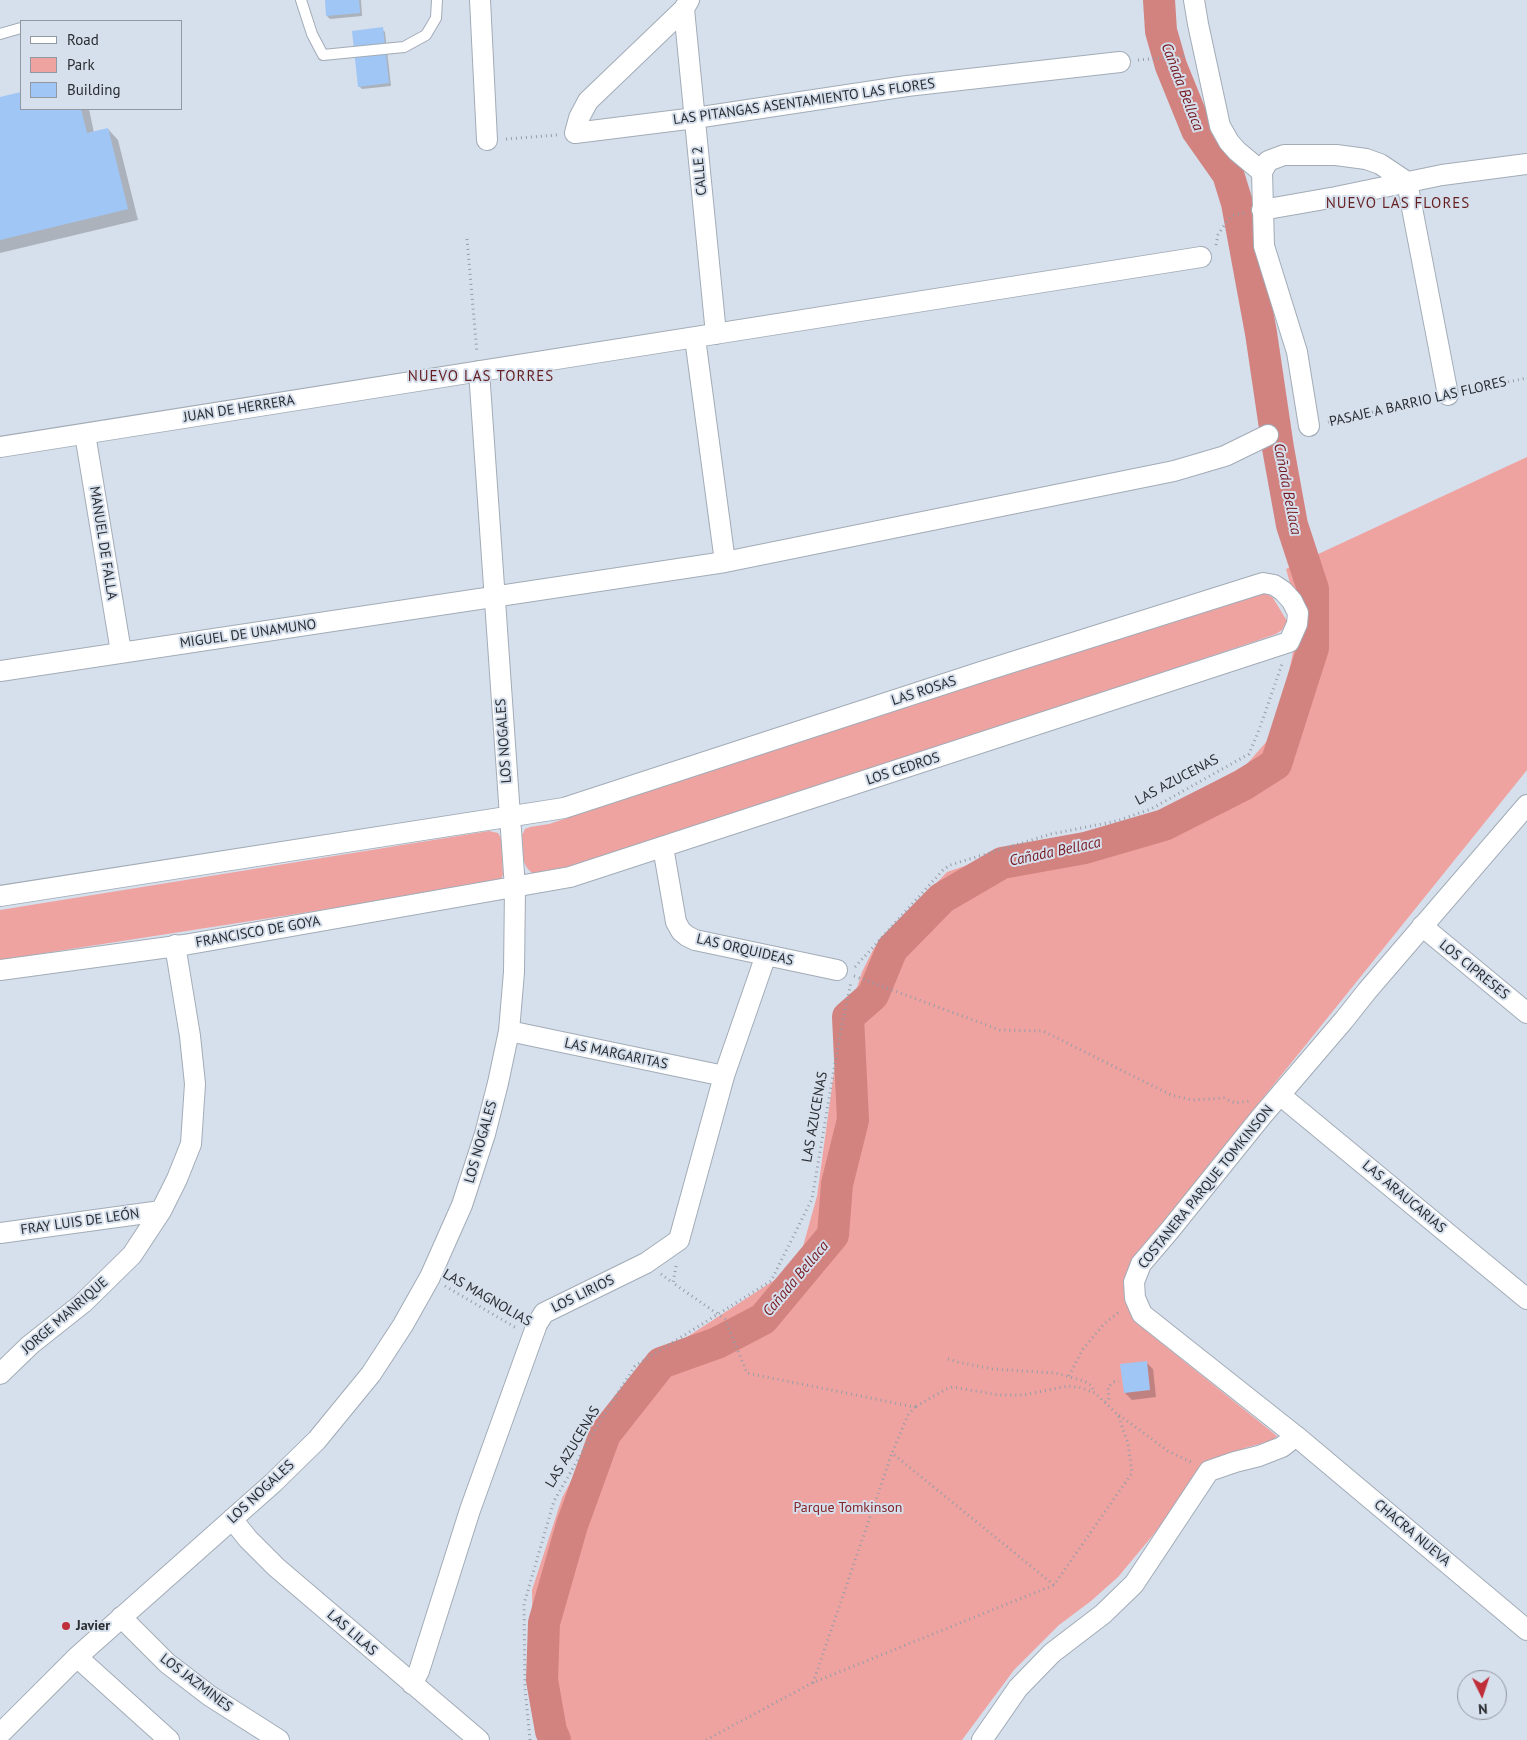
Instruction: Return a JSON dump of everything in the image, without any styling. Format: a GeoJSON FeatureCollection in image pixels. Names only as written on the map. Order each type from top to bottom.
{"type":"FeatureCollection","features":[{"type":"Feature","properties":{"kind":"street"},"geometry":{"type":"LineString","coordinates":[[480,0],[487,140]]}},
{"type":"Feature","properties":{"kind":"street"},"geometry":{"type":"LineString","coordinates":[[1194,0],[1220,126],[1229,142],[1237,151],[1262,172]]}},
{"type":"Feature","properties":{"kind":"street","name":"CALLE 2"},"geometry":{"type":"LineString","coordinates":[[686,4],[716,334]]}},
{"type":"Feature","properties":{"kind":"street","name":"CALLE 2"},"geometry":{"type":"LineString","coordinates":[[575,133],[579,118],[588,101],[686,4]]}},
{"type":"Feature","properties":{"kind":"street","name":"LAS PITANGAS ASENTAMIENTO LAS FLORES"},"geometry":{"type":"LineString","coordinates":[[575,133],[695,118],[907,86],[1128,61]]}},
{"type":"Feature","properties":{"kind":"street"},"geometry":{"type":"LineString","coordinates":[[1309,426],[1297,352],[1264,246],[1262,172],[1268,161],[1284,154],[1336,155],[1366,159],[1380,164],[1407,182],[1448,395]]}},
{"type":"Feature","properties":{"kind":"street"},"geometry":{"type":"LineString","coordinates":[[1262,210],[1466,171],[1527,164]]}},
{"type":"Feature","properties":{"kind":"street","name":"JUAN DE HERRERA"},"geometry":{"type":"LineString","coordinates":[[0,447],[1201,257]]}},
{"type":"Feature","properties":{"kind":"street"},"geometry":{"type":"LineString","coordinates":[[695,338],[725,562]]}},
{"type":"Feature","properties":{"kind":"street","name":"LOS NOGALES"},"geometry":{"type":"LineString","coordinates":[[0,1734],[77,1657],[232,1519],[317,1440],[371,1374],[403,1325],[430,1277],[462,1205],[485,1134],[509,1031],[514,972],[515,888],[478,371]]}},
{"type":"Feature","properties":{"kind":"street","name":"MANUEL DE FALLA"},"geometry":{"type":"LineString","coordinates":[[85,434],[121,652]]}},
{"type":"Feature","properties":{"kind":"street","name":"MIGUEL DE UNAMUNO"},"geometry":{"type":"LineString","coordinates":[[0,671],[725,562],[1174,471],[1225,456],[1268,435]]}},
{"type":"Feature","properties":{"kind":"street","name":"LAS ROSAS"},"geometry":{"type":"LineString","coordinates":[[509,818],[564,808],[981,672],[1263,583],[1274,585],[1283,591],[1292,601],[1298,613],[1297,624],[1289,642]]}},
{"type":"Feature","properties":{"kind":"street","name":"LOS CEDROS"},"geometry":{"type":"LineString","coordinates":[[515,888],[570,877],[1289,642]]}},
{"type":"Feature","properties":{"kind":"street","name":"COSTANERA PARQUE TOMKINSON"},"geometry":{"type":"LineString","coordinates":[[1135,1298],[1134,1282],[1141,1264],[1422,926],[1527,805]]}},
{"type":"Feature","properties":{"kind":"street"},"geometry":{"type":"LineString","coordinates":[[0,896],[509,818]]}},
{"type":"Feature","properties":{"kind":"street","name":"LAS ORQUIDEAS"},"geometry":{"type":"LineString","coordinates":[[663,847],[676,922],[681,931],[695,940],[845,972]]}},
{"type":"Feature","properties":{"kind":"street","name":"FRANCISCO DE GOYA"},"geometry":{"type":"LineString","coordinates":[[0,970],[174,945],[515,888]]}},
{"type":"Feature","properties":{"kind":"street","name":"LOS CIPRESES"},"geometry":{"type":"LineString","coordinates":[[1422,926],[1527,1013]]}},
{"type":"Feature","properties":{"kind":"street","name":"JORGE MANRIQUE"},"geometry":{"type":"LineString","coordinates":[[0,1374],[30,1345],[84,1303],[132,1255],[161,1211],[177,1179],[191,1144],[195,1084],[190,1036],[174,945]]}},
{"type":"Feature","properties":{"kind":"street"},"geometry":{"type":"LineString","coordinates":[[679,1240],[724,1076],[766,955]]}},
{"type":"Feature","properties":{"kind":"street","name":"LAS MARGARITAS"},"geometry":{"type":"LineString","coordinates":[[509,1031],[724,1076]]}},
{"type":"Feature","properties":{"kind":"street","name":"LAS ARAUCARIAS"},"geometry":{"type":"LineString","coordinates":[[1280,1095],[1527,1299]]}},
{"type":"Feature","properties":{"kind":"street","name":"FRAY LUIS DE LEÓN"},"geometry":{"type":"LineString","coordinates":[[0,1233],[161,1211]]}},
{"type":"Feature","properties":{"kind":"street","name":"LOS LIRIOS"},"geometry":{"type":"LineString","coordinates":[[412,1684],[419,1671],[473,1501],[537,1324],[544,1313],[646,1263],[679,1240]]}},
{"type":"Feature","properties":{"kind":"street"},"geometry":{"type":"LineString","coordinates":[[982,1740],[1018,1688],[1052,1653],[1103,1614],[1134,1584],[1209,1471],[1282,1447],[1296,1436],[1142,1314],[1135,1298]]}},
{"type":"Feature","properties":{"kind":"street","name":"CHACRA NUEVA"},"geometry":{"type":"LineString","coordinates":[[1296,1436],[1527,1630]]}},
{"type":"Feature","properties":{"kind":"street","name":"LAS LILAS"},"geometry":{"type":"LineString","coordinates":[[232,1519],[248,1539],[276,1567],[479,1740]]}},
{"type":"Feature","properties":{"kind":"street","name":"LOS JAZMINES"},"geometry":{"type":"LineString","coordinates":[[121,1617],[166,1663],[210,1696],[279,1740]]}},
{"type":"Feature","properties":{"kind":"street"},"geometry":{"type":"LineString","coordinates":[[77,1657],[169,1740]]}},
{"type":"Feature","properties":{"kind":"lane"},"geometry":{"type":"LineString","coordinates":[[301,0],[312,34],[323,55],[404,47],[426,35],[436,18],[437,0]]}},
{"type":"Feature","properties":{"kind":"lane"},"geometry":{"type":"LineString","coordinates":[[0,34],[20,28]]}},
{"type":"Feature","properties":{"kind":"path"},"geometry":{"type":"LineString","coordinates":[[1128,61],[1176,57]]}},
{"type":"Feature","properties":{"kind":"path"},"geometry":{"type":"LineString","coordinates":[[487,140],[575,133]]}},
{"type":"Feature","properties":{"kind":"path"},"geometry":{"type":"LineString","coordinates":[[1201,257],[1212,254],[1221,230],[1231,217],[1236,214]]}},
{"type":"Feature","properties":{"kind":"path"},"geometry":{"type":"LineString","coordinates":[[467,239],[478,371]]}},
{"type":"Feature","properties":{"kind":"path","name":"PASAJE A BARRIO LAS FLORES"},"geometry":{"type":"LineString","coordinates":[[1309,426],[1527,378]]}},
{"type":"Feature","properties":{"kind":"path","name":"LAS AZUCENAS"},"geometry":{"type":"LineString","coordinates":[[530,1740],[525,1688],[524,1604],[554,1501],[635,1366],[771,1280],[812,1199],[840,1034],[845,972],[853,970],[943,870],[950,865],[1050,834],[1118,821],[1151,809],[1249,754],[1289,642]]}},
{"type":"Feature","properties":{"kind":"path"},"geometry":{"type":"LineString","coordinates":[[845,972],[1000,1030],[1043,1031],[1172,1095],[1192,1100],[1224,1098],[1235,1103],[1262,1100],[1280,1095]]}},
{"type":"Feature","properties":{"kind":"path"},"geometry":{"type":"LineString","coordinates":[[679,1240],[673,1283],[725,1319],[746,1373],[914,1407]]}},
{"type":"Feature","properties":{"kind":"path","name":"LAS MAGNOLIAS"},"geometry":{"type":"LineString","coordinates":[[430,1277],[533,1338]]}},
{"type":"Feature","properties":{"kind":"path"},"geometry":{"type":"LineString","coordinates":[[1069,1376],[1083,1349],[1104,1324],[1135,1298]]}},
{"type":"Feature","properties":{"kind":"path"},"geometry":{"type":"LineString","coordinates":[[948,1359],[992,1369],[1055,1373],[1069,1376],[1092,1386],[1094,1393]]}},
{"type":"Feature","properties":{"kind":"path"},"geometry":{"type":"LineString","coordinates":[[1104,1402],[1108,1401],[1109,1398],[1108,1387],[1114,1382],[1119,1381]]}},
{"type":"Feature","properties":{"kind":"path"},"geometry":{"type":"LineString","coordinates":[[812,1683],[892,1453],[908,1415],[914,1407],[946,1389],[953,1387],[998,1395],[1024,1395],[1068,1386],[1082,1388],[1094,1393],[1118,1415],[1168,1451],[1209,1471]]}},
{"type":"Feature","properties":{"kind":"path"},"geometry":{"type":"LineString","coordinates":[[706,1740],[812,1683],[1054,1585],[1132,1473],[1128,1443],[1118,1415]]}},
{"type":"Feature","properties":{"kind":"path"},"geometry":{"type":"LineString","coordinates":[[892,1453],[1054,1585]]}},
{"type":"Feature","properties":{"kind":"green space","name":"Parque Tomkinson"},"geometry":{"type":"Polygon","coordinates":[[[1527,457],[1527,770],[1205,1170],[1135,1262],[1124,1286],[1127,1305],[1139,1325],[1277,1436],[1274,1440],[1245,1448],[1209,1468],[1118,1577],[1091,1601],[1059,1625],[1014,1670],[962,1740],[540,1740],[534,1706],[532,1590],[562,1498],[595,1435],[636,1370],[787,1272],[802,1250],[817,1196],[837,1050],[862,972],[874,948],[947,872],[1015,849],[1091,834],[1142,821],[1246,765],[1268,740],[1286,687],[1296,637],[1292,590],[1286,569],[1527,457]]]}},
{"type":"Feature","properties":{"kind":"green space"},"geometry":{"type":"Polygon","coordinates":[[[1263,591],[1273,598],[1287,621],[1282,630],[1276,634],[560,874],[542,875],[532,873],[523,860],[522,835],[525,829],[530,827],[549,824],[1249,592],[1263,591]]]}},
{"type":"Feature","properties":{"kind":"green space"},"geometry":{"type":"Polygon","coordinates":[[[489,831],[498,833],[501,838],[503,874],[501,880],[495,883],[0,960],[0,910],[489,831]]]}},
{"type":"Feature","properties":{"kind":"building"},"geometry":{"type":"Polygon","coordinates":[[[325,0],[359,0],[360,13],[326,16],[325,0]]]}},
{"type":"Feature","properties":{"kind":"building"},"geometry":{"type":"Polygon","coordinates":[[[383,27],[389,83],[358,87],[352,31],[383,27]]]}},
{"type":"Feature","properties":{"kind":"building"},"geometry":{"type":"Polygon","coordinates":[[[20,92],[20,110],[81,110],[87,133],[108,128],[128,209],[0,240],[0,97],[20,92]]]}},
{"type":"Feature","properties":{"kind":"building"},"geometry":{"type":"Polygon","coordinates":[[[1147,1361],[1150,1390],[1124,1393],[1120,1364],[1147,1361]]]}},
{"type":"Feature","properties":{"kind":"waterway","name":"Cañada Bellaca"},"geometry":{"type":"LineString","coordinates":[[555,1740],[551,1731],[542,1680],[544,1623],[572,1525],[605,1434],[661,1363],[717,1343],[763,1319],[833,1235],[837,1184],[853,1120],[848,1017],[873,995],[892,949],[942,898],[1002,863],[1085,848],[1164,825],[1243,785],[1276,764],[1313,648],[1313,589],[1292,525],[1278,448],[1261,333],[1237,203],[1228,174],[1197,130],[1171,66],[1161,31],[1159,0]]}},
{"type":"Feature","properties":{"kind":"place","name":"Javier"},"geometry":{"type":"Point","coordinates":[66,1626]}},
{"type":"Feature","properties":{"kind":"district","name":"NUEVO LAS FLORES"},"geometry":{"type":"Point","coordinates":[1398,204]}},
{"type":"Feature","properties":{"kind":"district","name":"NUEVO LAS TORRES"},"geometry":{"type":"Point","coordinates":[481,377]}}]}
